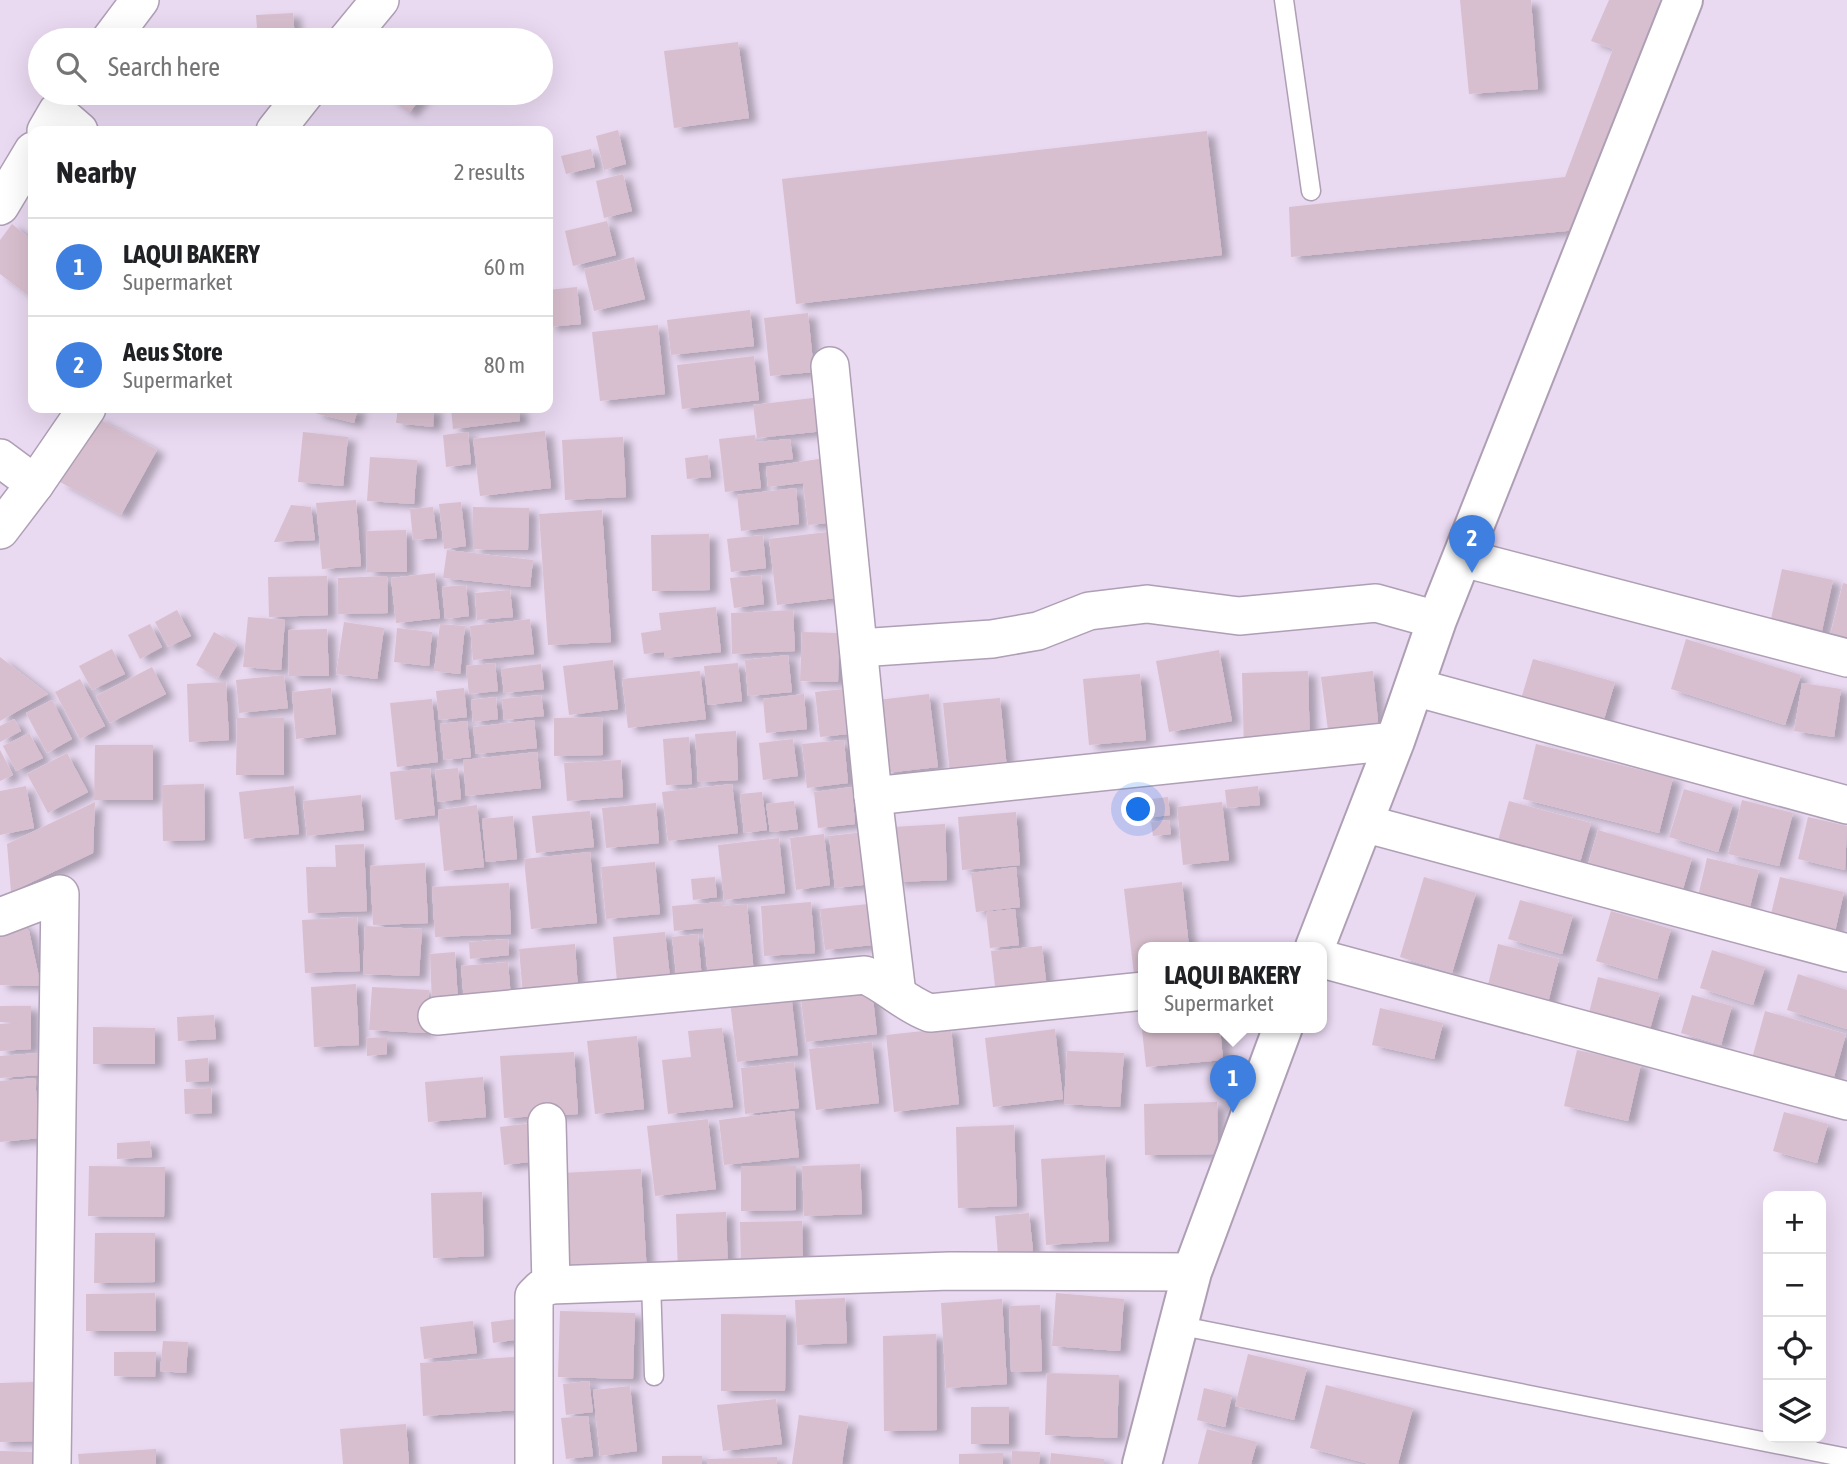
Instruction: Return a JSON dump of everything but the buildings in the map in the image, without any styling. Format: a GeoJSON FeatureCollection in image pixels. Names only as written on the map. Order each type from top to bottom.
{"type":"FeatureCollection","features":[{"type":"Feature","properties":{"kind":"street"},"geometry":{"type":"LineString","coordinates":[[119,28],[140,0]]}},
{"type":"Feature","properties":{"kind":"street"},"geometry":{"type":"LineString","coordinates":[[357,28],[380,0]]}},
{"type":"Feature","properties":{"kind":"street"},"geometry":{"type":"LineString","coordinates":[[1317,942],[1395,741],[1437,620],[1684,0]]}},
{"type":"Feature","properties":{"kind":"street"},"geometry":{"type":"LineString","coordinates":[[279,126],[296,105]]}},
{"type":"Feature","properties":{"kind":"street"},"geometry":{"type":"LineString","coordinates":[[0,206],[28,159]]}},
{"type":"Feature","properties":{"kind":"street"},"geometry":{"type":"LineString","coordinates":[[830,366],[873,796],[897,994]]}},
{"type":"Feature","properties":{"kind":"street"},"geometry":{"type":"LineString","coordinates":[[0,530],[36,484],[84,413]]}},
{"type":"Feature","properties":{"kind":"street"},"geometry":{"type":"LineString","coordinates":[[0,458],[36,484]]}},
{"type":"Feature","properties":{"kind":"street"},"geometry":{"type":"LineString","coordinates":[[1463,558],[1847,658]]}},
{"type":"Feature","properties":{"kind":"street"},"geometry":{"type":"LineString","coordinates":[[859,648],[992,639],[1038,631],[1089,611],[1147,604],[1239,616],[1376,603],[1437,620]]}},
{"type":"Feature","properties":{"kind":"street"},"geometry":{"type":"LineString","coordinates":[[1414,687],[1847,805]]}},
{"type":"Feature","properties":{"kind":"street"},"geometry":{"type":"LineString","coordinates":[[873,796],[1395,741]]}},
{"type":"Feature","properties":{"kind":"street"},"geometry":{"type":"LineString","coordinates":[[1363,823],[1847,953]]}},
{"type":"Feature","properties":{"kind":"street"},"geometry":{"type":"LineString","coordinates":[[0,917],[60,894],[52,1464]]}},
{"type":"Feature","properties":{"kind":"street"},"geometry":{"type":"LineString","coordinates":[[1327,960],[1847,1101]]}},
{"type":"Feature","properties":{"kind":"street"},"geometry":{"type":"LineString","coordinates":[[437,1016],[865,975],[915,1007],[930,1013],[1138,992]]}},
{"type":"Feature","properties":{"kind":"street"},"geometry":{"type":"LineString","coordinates":[[1142,1464],[1192,1272],[1281,1033]]}},
{"type":"Feature","properties":{"kind":"street"},"geometry":{"type":"LineString","coordinates":[[547,1122],[551,1285]]}},
{"type":"Feature","properties":{"kind":"street"},"geometry":{"type":"LineString","coordinates":[[534,1464],[534,1296],[551,1285],[950,1270],[1192,1272]]}},
{"type":"Feature","properties":{"kind":"lane"},"geometry":{"type":"LineString","coordinates":[[1284,0],[1311,191]]}},
{"type":"Feature","properties":{"kind":"lane"},"geometry":{"type":"LineString","coordinates":[[651,1281],[654,1376]]}},
{"type":"Feature","properties":{"kind":"lane"},"geometry":{"type":"LineString","coordinates":[[1177,1325],[1847,1458]]}},
{"type":"Feature","properties":{"kind":"place","name":"Aeus Store"},"geometry":{"type":"Point","coordinates":[1472,573]}},
{"type":"Feature","properties":{"kind":"place","name":"LAQUI BAKERY"},"geometry":{"type":"Point","coordinates":[1233,1113]}}]}
